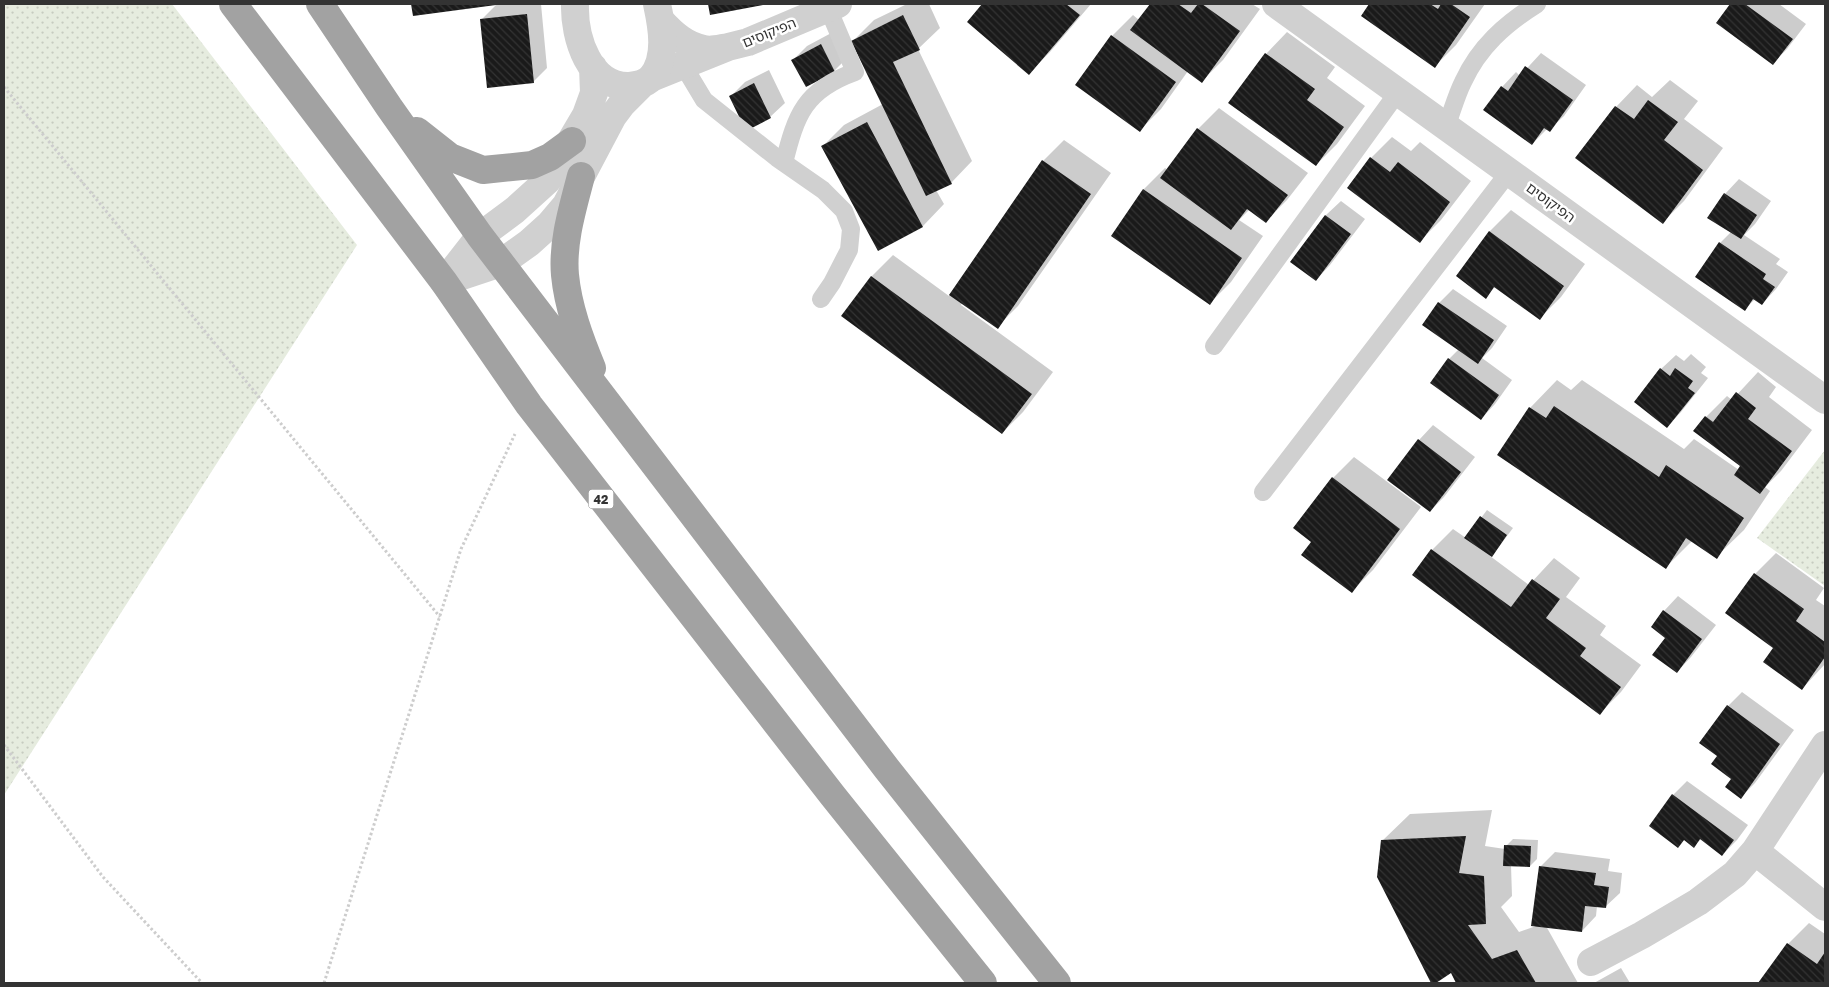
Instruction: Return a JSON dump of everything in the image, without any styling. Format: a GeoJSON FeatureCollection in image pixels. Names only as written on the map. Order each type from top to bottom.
{"type":"FeatureCollection","features":[{"type":"Feature","properties":{"kind":"highway","name":"42"},"geometry":{"type":"LineString","coordinates":[[233,4],[444,282],[529,406],[827,788],[983,983]]}},
{"type":"Feature","properties":{"kind":"highway"},"geometry":{"type":"LineString","coordinates":[[320,4],[389,107],[480,236],[887,769],[1058,983]]}},
{"type":"Feature","properties":{"kind":"highway"},"geometry":{"type":"LineString","coordinates":[[389,107],[450,157],[483,170],[532,164],[550,157],[572,141]]}},
{"type":"Feature","properties":{"kind":"highway"},"geometry":{"type":"LineString","coordinates":[[581,176],[571,217],[566,248],[565,274],[570,301],[583,347],[602,395]]}},
{"type":"Feature","properties":{"kind":"street"},"geometry":{"type":"LineString","coordinates":[[575,4],[580,43],[600,76],[612,83],[624,86],[646,81]]}},
{"type":"Feature","properties":{"kind":"street","name":"הפיקוסים"},"geometry":{"type":"LineString","coordinates":[[659,13],[675,36],[705,50],[748,42],[833,6]]}},
{"type":"Feature","properties":{"kind":"street","name":"הפיקוסים"},"geometry":{"type":"LineString","coordinates":[[1292,8],[1398,92],[1825,400]]}},
{"type":"Feature","properties":{"kind":"street"},"geometry":{"type":"LineString","coordinates":[[444,282],[501,263],[529,243],[549,225],[566,205],[613,116],[622,104],[646,81],[658,65],[662,47],[659,13]]}},
{"type":"Feature","properties":{"kind":"street","name":"הפיקוסים"},"geometry":{"type":"LineString","coordinates":[[646,81],[728,47]]}},
{"type":"Feature","properties":{"kind":"street"},"geometry":{"type":"LineString","coordinates":[[444,282],[480,236],[548,181],[586,115],[594,93],[593,67]]}},
{"type":"Feature","properties":{"kind":"street"},"geometry":{"type":"LineString","coordinates":[[1591,962],[1698,902],[1735,874],[1755,852],[1825,745]]}},
{"type":"Feature","properties":{"kind":"street"},"geometry":{"type":"LineString","coordinates":[[1755,852],[1825,907]]}},
{"type":"Feature","properties":{"kind":"lane"},"geometry":{"type":"LineString","coordinates":[[1446,126],[1462,83],[1473,62],[1494,36],[1537,4]]}},
{"type":"Feature","properties":{"kind":"lane"},"geometry":{"type":"LineString","coordinates":[[784,163],[791,135],[803,109],[815,93],[834,79],[855,72],[833,6]]}},
{"type":"Feature","properties":{"kind":"lane"},"geometry":{"type":"LineString","coordinates":[[682,65],[704,100],[784,163],[823,190],[844,211],[851,229],[848,250],[821,299]]}},
{"type":"Feature","properties":{"kind":"lane"},"geometry":{"type":"LineString","coordinates":[[1214,346],[1398,92]]}},
{"type":"Feature","properties":{"kind":"lane"},"geometry":{"type":"LineString","coordinates":[[1263,492],[1510,172]]}},
{"type":"Feature","properties":{"kind":"path"},"geometry":{"type":"LineString","coordinates":[[4,87],[440,617]]}},
{"type":"Feature","properties":{"kind":"path"},"geometry":{"type":"LineString","coordinates":[[324,983],[461,549],[529,406]]}},
{"type":"Feature","properties":{"kind":"path"},"geometry":{"type":"LineString","coordinates":[[4,745],[103,877],[202,983]]}},
{"type":"Feature","properties":{"kind":"shaded area"},"geometry":{"type":"Polygon","coordinates":[[[4,4],[172,4],[357,245],[4,795],[4,4]]]}},
{"type":"Feature","properties":{"kind":"shaded area"},"geometry":{"type":"Polygon","coordinates":[[[1825,450],[1825,586],[1757,538],[1825,450]]]}},
{"type":"Feature","properties":{"kind":"building"},"geometry":{"type":"Polygon","coordinates":[[[411,4],[496,4],[496,5],[413,16],[411,4]]]}},
{"type":"Feature","properties":{"kind":"building"},"geometry":{"type":"Polygon","coordinates":[[[708,4],[763,4],[763,5],[710,15],[708,4]]]}},
{"type":"Feature","properties":{"kind":"building"},"geometry":{"type":"Polygon","coordinates":[[[982,4],[1066,4],[1080,15],[1029,75],[967,22],[982,4]]]}},
{"type":"Feature","properties":{"kind":"building"},"geometry":{"type":"Polygon","coordinates":[[[1150,4],[1178,4],[1191,13],[1198,4],[1202,4],[1240,31],[1202,83],[1130,30],[1150,4]]]}},
{"type":"Feature","properties":{"kind":"building"},"geometry":{"type":"Polygon","coordinates":[[[1369,4],[1430,4],[1438,9],[1441,4],[1451,4],[1470,17],[1435,68],[1361,16],[1369,4]]]}},
{"type":"Feature","properties":{"kind":"building"},"geometry":{"type":"Polygon","coordinates":[[[1730,4],[1745,4],[1793,39],[1773,65],[1716,23],[1730,4]]]}},
{"type":"Feature","properties":{"kind":"building"},"geometry":{"type":"Polygon","coordinates":[[[527,14],[534,83],[487,88],[480,19],[527,14]]]}},
{"type":"Feature","properties":{"kind":"building"},"geometry":{"type":"Polygon","coordinates":[[[903,15],[920,50],[893,62],[952,184],[926,196],[851,41],[903,15]]]}},
{"type":"Feature","properties":{"kind":"building"},"geometry":{"type":"Polygon","coordinates":[[[1111,35],[1176,82],[1140,132],[1075,85],[1111,35]]]}},
{"type":"Feature","properties":{"kind":"building"},"geometry":{"type":"Polygon","coordinates":[[[821,44],[835,72],[806,87],[791,60],[821,44]]]}},
{"type":"Feature","properties":{"kind":"building"},"geometry":{"type":"Polygon","coordinates":[[[1265,53],[1315,89],[1307,100],[1344,127],[1316,166],[1228,103],[1265,53]]]}},
{"type":"Feature","properties":{"kind":"building"},"geometry":{"type":"Polygon","coordinates":[[[1525,66],[1573,100],[1550,132],[1544,128],[1532,145],[1483,110],[1501,86],[1508,91],[1525,66]]]}},
{"type":"Feature","properties":{"kind":"building"},"geometry":{"type":"Polygon","coordinates":[[[754,83],[771,118],[746,131],[729,96],[754,83]]]}},
{"type":"Feature","properties":{"kind":"building"},"geometry":{"type":"Polygon","coordinates":[[[1648,100],[1678,122],[1664,140],[1703,170],[1663,224],[1575,158],[1615,106],[1634,119],[1648,100]]]}},
{"type":"Feature","properties":{"kind":"building"},"geometry":{"type":"Polygon","coordinates":[[[867,122],[923,227],[878,251],[821,146],[867,122]]]}},
{"type":"Feature","properties":{"kind":"building"},"geometry":{"type":"Polygon","coordinates":[[[1197,128],[1288,195],[1266,223],[1247,209],[1231,230],[1160,178],[1197,128]]]}},
{"type":"Feature","properties":{"kind":"building"},"geometry":{"type":"Polygon","coordinates":[[[1370,157],[1390,172],[1398,162],[1450,202],[1420,243],[1347,188],[1370,157]]]}},
{"type":"Feature","properties":{"kind":"building"},"geometry":{"type":"Polygon","coordinates":[[[1042,160],[1091,194],[998,329],[949,295],[1042,160]]]}},
{"type":"Feature","properties":{"kind":"building"},"geometry":{"type":"Polygon","coordinates":[[[1143,189],[1242,258],[1210,305],[1111,236],[1143,189]]]}},
{"type":"Feature","properties":{"kind":"building"},"geometry":{"type":"Polygon","coordinates":[[[1724,193],[1757,215],[1741,239],[1707,218],[1724,193]]]}},
{"type":"Feature","properties":{"kind":"building"},"geometry":{"type":"Polygon","coordinates":[[[1325,215],[1351,234],[1316,281],[1290,262],[1325,215]]]}},
{"type":"Feature","properties":{"kind":"building"},"geometry":{"type":"Polygon","coordinates":[[[1489,231],[1564,286],[1540,320],[1494,287],[1486,299],[1456,276],[1489,231]]]}},
{"type":"Feature","properties":{"kind":"building"},"geometry":{"type":"Polygon","coordinates":[[[1719,242],[1766,274],[1763,279],[1775,287],[1762,305],[1753,299],[1745,311],[1695,277],[1719,242]]]}},
{"type":"Feature","properties":{"kind":"building"},"geometry":{"type":"Polygon","coordinates":[[[871,276],[1032,394],[1002,434],[841,316],[871,276]]]}},
{"type":"Feature","properties":{"kind":"building"},"geometry":{"type":"Polygon","coordinates":[[[1438,302],[1494,340],[1478,364],[1422,325],[1438,302]]]}},
{"type":"Feature","properties":{"kind":"building"},"geometry":{"type":"Polygon","coordinates":[[[1448,358],[1499,395],[1481,420],[1430,383],[1448,358]]]}},
{"type":"Feature","properties":{"kind":"building"},"geometry":{"type":"Polygon","coordinates":[[[1660,368],[1670,376],[1675,368],[1693,381],[1688,388],[1695,393],[1667,428],[1634,402],[1660,368]]]}},
{"type":"Feature","properties":{"kind":"building"},"geometry":{"type":"Polygon","coordinates":[[[1736,392],[1756,408],[1748,419],[1792,451],[1760,494],[1734,475],[1740,466],[1693,431],[1705,416],[1713,422],[1736,392]]]}},
{"type":"Feature","properties":{"kind":"building"},"geometry":{"type":"Polygon","coordinates":[[[1554,406],[1659,477],[1666,465],[1744,518],[1717,559],[1686,538],[1666,569],[1497,455],[1529,407],[1546,418],[1554,406]]]}},
{"type":"Feature","properties":{"kind":"building"},"geometry":{"type":"Polygon","coordinates":[[[1418,439],[1461,472],[1430,512],[1387,480],[1418,439]]]}},
{"type":"Feature","properties":{"kind":"building"},"geometry":{"type":"Polygon","coordinates":[[[1332,477],[1400,529],[1352,593],[1301,555],[1311,542],[1293,528],[1332,477]]]}},
{"type":"Feature","properties":{"kind":"building"},"geometry":{"type":"Polygon","coordinates":[[[1480,516],[1507,535],[1492,557],[1464,538],[1480,516]]]}},
{"type":"Feature","properties":{"kind":"building"},"geometry":{"type":"Polygon","coordinates":[[[1431,549],[1511,607],[1532,579],[1560,599],[1546,618],[1586,648],[1580,656],[1621,687],[1600,715],[1412,575],[1431,549]]]}},
{"type":"Feature","properties":{"kind":"building"},"geometry":{"type":"Polygon","coordinates":[[[1754,573],[1804,609],[1796,621],[1825,642],[1825,657],[1802,690],[1763,662],[1773,648],[1725,613],[1754,573]]]}},
{"type":"Feature","properties":{"kind":"building"},"geometry":{"type":"Polygon","coordinates":[[[1663,610],[1702,639],[1677,673],[1652,655],[1665,638],[1651,627],[1663,610]]]}},
{"type":"Feature","properties":{"kind":"building"},"geometry":{"type":"Polygon","coordinates":[[[1727,705],[1780,744],[1741,799],[1725,787],[1731,779],[1711,764],[1717,756],[1699,743],[1727,705]]]}},
{"type":"Feature","properties":{"kind":"building"},"geometry":{"type":"Polygon","coordinates":[[[1672,794],[1734,840],[1722,856],[1700,839],[1694,848],[1684,840],[1678,848],[1649,826],[1672,794]]]}},
{"type":"Feature","properties":{"kind":"building"},"geometry":{"type":"Polygon","coordinates":[[[1466,836],[1459,873],[1484,876],[1486,924],[1468,925],[1492,959],[1517,950],[1536,983],[1456,983],[1451,973],[1436,983],[1431,983],[1377,877],[1381,840],[1466,836]]]}},
{"type":"Feature","properties":{"kind":"building"},"geometry":{"type":"Polygon","coordinates":[[[1504,845],[1531,846],[1530,867],[1503,866],[1504,845]]]}},
{"type":"Feature","properties":{"kind":"building"},"geometry":{"type":"Polygon","coordinates":[[[1539,866],[1596,873],[1594,885],[1609,887],[1606,908],[1585,906],[1582,932],[1531,926],[1539,866]]]}},
{"type":"Feature","properties":{"kind":"building"},"geometry":{"type":"Polygon","coordinates":[[[1787,943],[1817,964],[1825,952],[1825,983],[1758,983],[1787,943]]]}}]}
